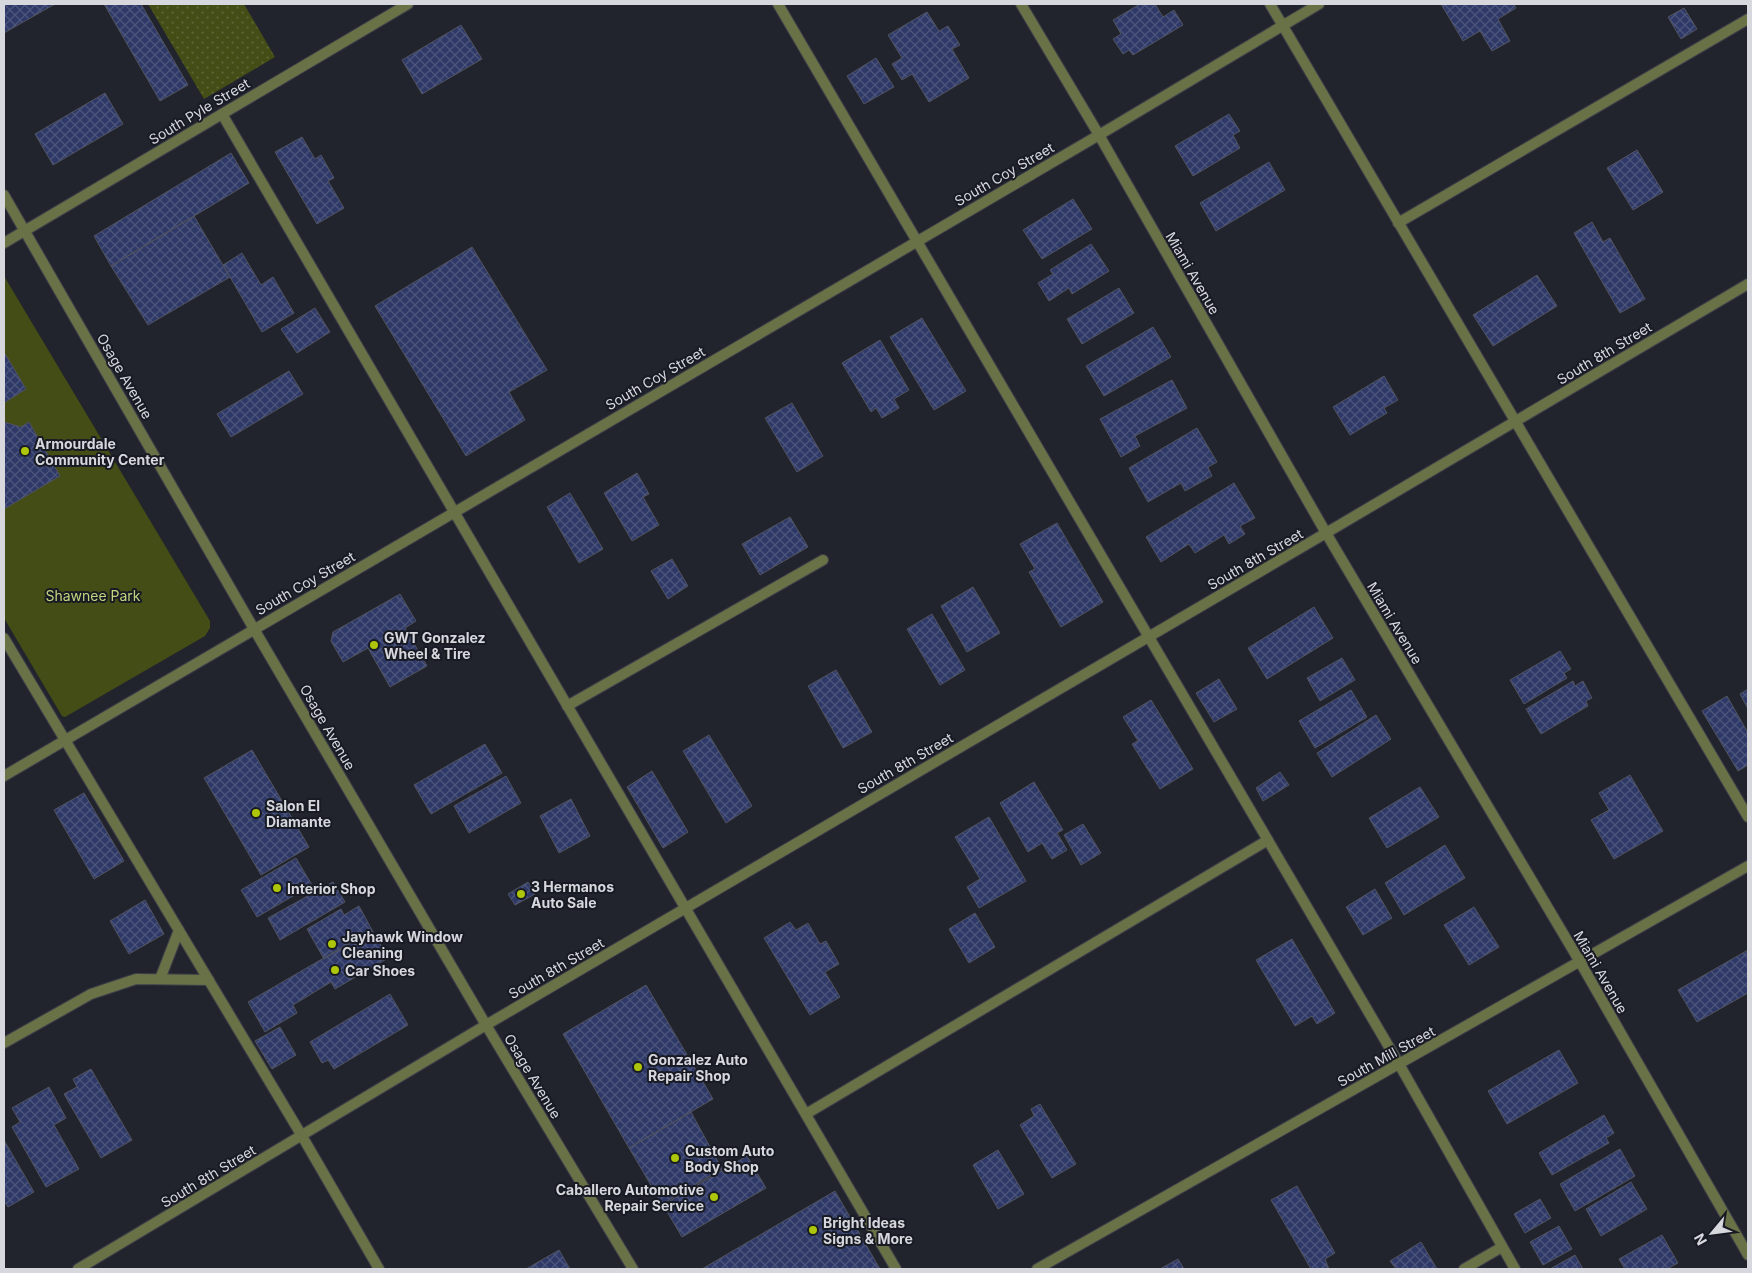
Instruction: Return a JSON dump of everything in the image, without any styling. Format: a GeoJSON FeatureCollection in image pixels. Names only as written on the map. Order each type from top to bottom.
{"type":"FeatureCollection","features":[{"type":"Feature","properties":{"kind":"street","name":"South Pyle Street"},"geometry":{"type":"LineString","coordinates":[[4,243],[408,4]]}},
{"type":"Feature","properties":{"kind":"street"},"geometry":{"type":"LineString","coordinates":[[778,4],[1399,1064],[1515,1269]]}},
{"type":"Feature","properties":{"kind":"street","name":"Miami Avenue"},"geometry":{"type":"LineString","coordinates":[[1021,4],[1099,135],[1326,533],[1580,962],[1748,1255]]}},
{"type":"Feature","properties":{"kind":"street"},"geometry":{"type":"LineString","coordinates":[[1270,4],[1748,818]]}},
{"type":"Feature","properties":{"kind":"street","name":"South Coy Street"},"geometry":{"type":"LineString","coordinates":[[4,776],[1099,135],[1319,4]]}},
{"type":"Feature","properties":{"kind":"street"},"geometry":{"type":"LineString","coordinates":[[1398,223],[1748,19]]}},
{"type":"Feature","properties":{"kind":"street"},"geometry":{"type":"LineString","coordinates":[[222,114],[896,1269]]}},
{"type":"Feature","properties":{"kind":"street","name":"Osage Avenue"},"geometry":{"type":"LineString","coordinates":[[4,195],[254,629],[486,1025],[633,1269]]}},
{"type":"Feature","properties":{"kind":"street","name":"South 8th Street"},"geometry":{"type":"LineString","coordinates":[[78,1269],[486,1025],[1748,284]]}},
{"type":"Feature","properties":{"kind":"street"},"geometry":{"type":"LineString","coordinates":[[567,706],[823,560]]}},
{"type":"Feature","properties":{"kind":"street"},"geometry":{"type":"LineString","coordinates":[[4,638],[302,1136],[379,1269]]}},
{"type":"Feature","properties":{"kind":"street"},"geometry":{"type":"LineString","coordinates":[[806,1114],[1268,840]]}},
{"type":"Feature","properties":{"kind":"street","name":"South Mill Street"},"geometry":{"type":"LineString","coordinates":[[1037,1269],[1748,866]]}},
{"type":"Feature","properties":{"kind":"street"},"geometry":{"type":"LineString","coordinates":[[160,979],[179,930]]}},
{"type":"Feature","properties":{"kind":"street"},"geometry":{"type":"LineString","coordinates":[[4,1043],[91,994],[136,979],[209,980]]}},
{"type":"Feature","properties":{"kind":"street"},"geometry":{"type":"LineString","coordinates":[[1464,1269],[1502,1247]]}},
{"type":"Feature","properties":{"kind":"green space"},"geometry":{"type":"Polygon","coordinates":[[[148,4],[244,4],[275,57],[204,99],[148,4]]]}},
{"type":"Feature","properties":{"kind":"green space","name":"Shawnee Park"},"geometry":{"type":"Polygon","coordinates":[[[4,276],[210,621],[210,628],[205,636],[65,717],[62,716],[4,618],[4,276]]]}},
{"type":"Feature","properties":{"kind":"building"},"geometry":{"type":"Polygon","coordinates":[[[4,4],[55,4],[4,33],[4,4]]]}},
{"type":"Feature","properties":{"kind":"building"},"geometry":{"type":"Polygon","coordinates":[[[104,4],[141,4],[188,85],[160,101],[104,4]]]}},
{"type":"Feature","properties":{"kind":"building"},"geometry":{"type":"Polygon","coordinates":[[[1140,4],[1155,4],[1163,17],[1174,10],[1183,25],[1133,55],[1129,50],[1123,54],[1113,39],[1121,34],[1113,20],[1140,4]]]}},
{"type":"Feature","properties":{"kind":"building"},"geometry":{"type":"Polygon","coordinates":[[[1441,4],[1514,4],[1516,8],[1498,19],[1510,41],[1492,51],[1480,31],[1463,41],[1441,4]]]}},
{"type":"Feature","properties":{"kind":"building"},"geometry":{"type":"Polygon","coordinates":[[[1684,8],[1697,29],[1681,39],[1668,17],[1684,8]]]}},
{"type":"Feature","properties":{"kind":"building"},"geometry":{"type":"Polygon","coordinates":[[[927,12],[939,31],[948,26],[960,45],[952,49],[969,78],[929,102],[912,74],[902,80],[892,64],[902,58],[888,35],[927,12]]]}},
{"type":"Feature","properties":{"kind":"building"},"geometry":{"type":"Polygon","coordinates":[[[461,25],[482,59],[422,94],[402,60],[461,25]]]}},
{"type":"Feature","properties":{"kind":"building"},"geometry":{"type":"Polygon","coordinates":[[[876,58],[894,87],[864,104],[847,76],[876,58]]]}},
{"type":"Feature","properties":{"kind":"building"},"geometry":{"type":"Polygon","coordinates":[[[105,93],[123,124],[53,165],[35,134],[105,93]]]}},
{"type":"Feature","properties":{"kind":"building"},"geometry":{"type":"Polygon","coordinates":[[[1229,114],[1240,131],[1233,135],[1240,148],[1193,176],[1175,146],[1229,114]]]}},
{"type":"Feature","properties":{"kind":"building"},"geometry":{"type":"Polygon","coordinates":[[[302,137],[315,159],[321,155],[334,178],[328,181],[344,208],[317,224],[275,152],[302,137]]]}},
{"type":"Feature","properties":{"kind":"building"},"geometry":{"type":"Polygon","coordinates":[[[1637,150],[1663,192],[1633,210],[1607,168],[1637,150]]]}},
{"type":"Feature","properties":{"kind":"building"},"geometry":{"type":"Polygon","coordinates":[[[231,153],[249,183],[111,266],[94,236],[231,153]]]}},
{"type":"Feature","properties":{"kind":"building"},"geometry":{"type":"Polygon","coordinates":[[[1269,162],[1285,190],[1216,231],[1200,203],[1269,162]]]}},
{"type":"Feature","properties":{"kind":"building"},"geometry":{"type":"Polygon","coordinates":[[[1073,199],[1092,229],[1042,259],[1023,230],[1073,199]]]}},
{"type":"Feature","properties":{"kind":"building"},"geometry":{"type":"Polygon","coordinates":[[[194,216],[230,277],[148,325],[111,266],[194,216]]]}},
{"type":"Feature","properties":{"kind":"building"},"geometry":{"type":"Polygon","coordinates":[[[1592,222],[1603,242],[1610,238],[1645,299],[1620,313],[1574,233],[1592,222]]]}},
{"type":"Feature","properties":{"kind":"building"},"geometry":{"type":"Polygon","coordinates":[[[1091,244],[1109,271],[1072,294],[1069,288],[1049,301],[1038,283],[1053,274],[1050,270],[1091,244]]]}},
{"type":"Feature","properties":{"kind":"building"},"geometry":{"type":"Polygon","coordinates":[[[472,247],[547,370],[509,392],[525,420],[466,456],[375,306],[472,247]]]}},
{"type":"Feature","properties":{"kind":"building"},"geometry":{"type":"Polygon","coordinates":[[[242,253],[261,285],[273,277],[294,313],[262,332],[223,265],[242,253]]]}},
{"type":"Feature","properties":{"kind":"building"},"geometry":{"type":"Polygon","coordinates":[[[1537,275],[1557,306],[1493,346],[1473,315],[1537,275]]]}},
{"type":"Feature","properties":{"kind":"building"},"geometry":{"type":"Polygon","coordinates":[[[1119,288],[1134,313],[1082,344],[1067,319],[1119,288]]]}},
{"type":"Feature","properties":{"kind":"building"},"geometry":{"type":"Polygon","coordinates":[[[315,308],[330,332],[297,353],[281,329],[315,308]]]}},
{"type":"Feature","properties":{"kind":"building"},"geometry":{"type":"Polygon","coordinates":[[[922,318],[966,391],[934,410],[890,337],[922,318]]]}},
{"type":"Feature","properties":{"kind":"building"},"geometry":{"type":"Polygon","coordinates":[[[1153,327],[1171,357],[1104,396],[1086,366],[1153,327]]]}},
{"type":"Feature","properties":{"kind":"building"},"geometry":{"type":"Polygon","coordinates":[[[880,340],[909,390],[894,399],[899,408],[882,418],[876,408],[871,412],[842,363],[880,340]]]}},
{"type":"Feature","properties":{"kind":"building"},"geometry":{"type":"Polygon","coordinates":[[[4,352],[26,389],[4,403],[4,352]]]}},
{"type":"Feature","properties":{"kind":"building"},"geometry":{"type":"Polygon","coordinates":[[[289,371],[303,394],[231,437],[217,414],[289,371]]]}},
{"type":"Feature","properties":{"kind":"building"},"geometry":{"type":"Polygon","coordinates":[[[1384,376],[1398,400],[1384,408],[1387,413],[1350,435],[1333,407],[1384,376]]]}},
{"type":"Feature","properties":{"kind":"building"},"geometry":{"type":"Polygon","coordinates":[[[1172,380],[1187,408],[1135,436],[1140,446],[1121,457],[1100,419],[1172,380]]]}},
{"type":"Feature","properties":{"kind":"building"},"geometry":{"type":"Polygon","coordinates":[[[792,403],[823,456],[797,472],[765,418],[792,403]]]}},
{"type":"Feature","properties":{"kind":"building","name":"Armourdale Community Center"},"geometry":{"type":"Polygon","coordinates":[[[4,422],[21,427],[29,422],[60,476],[4,509],[4,422]]]}},
{"type":"Feature","properties":{"kind":"building"},"geometry":{"type":"Polygon","coordinates":[[[1197,428],[1217,462],[1208,467],[1212,476],[1185,491],[1181,483],[1148,502],[1129,468],[1197,428]]]}},
{"type":"Feature","properties":{"kind":"building"},"geometry":{"type":"Polygon","coordinates":[[[637,473],[649,494],[643,497],[659,525],[632,541],[604,493],[637,473]]]}},
{"type":"Feature","properties":{"kind":"building"},"geometry":{"type":"Polygon","coordinates":[[[1234,483],[1255,518],[1240,526],[1245,534],[1229,544],[1224,535],[1195,553],[1189,544],[1161,562],[1146,537],[1234,483]]]}},
{"type":"Feature","properties":{"kind":"building"},"geometry":{"type":"Polygon","coordinates":[[[570,493],[603,549],[579,563],[547,507],[570,493]]]}},
{"type":"Feature","properties":{"kind":"building"},"geometry":{"type":"Polygon","coordinates":[[[790,517],[808,547],[760,575],[742,544],[790,517]]]}},
{"type":"Feature","properties":{"kind":"building"},"geometry":{"type":"Polygon","coordinates":[[[1057,523],[1103,602],[1061,627],[1029,572],[1035,569],[1020,544],[1057,523]]]}},
{"type":"Feature","properties":{"kind":"building"},"geometry":{"type":"Polygon","coordinates":[[[672,559],[688,586],[668,599],[651,571],[672,559]]]}},
{"type":"Feature","properties":{"kind":"building"},"geometry":{"type":"Polygon","coordinates":[[[973,587],[1000,633],[967,652],[941,606],[973,587]]]}},
{"type":"Feature","properties":{"kind":"building","name":"GWT Gonzalez Wheel & Tire"},"geometry":{"type":"Polygon","coordinates":[[[400,594],[416,621],[405,628],[427,666],[390,687],[368,648],[343,662],[331,641],[333,632],[400,594]]]}},
{"type":"Feature","properties":{"kind":"building"},"geometry":{"type":"Polygon","coordinates":[[[1314,607],[1333,638],[1267,679],[1248,648],[1314,607]]]}},
{"type":"Feature","properties":{"kind":"building"},"geometry":{"type":"Polygon","coordinates":[[[932,614],[965,670],[940,685],[907,629],[932,614]]]}},
{"type":"Feature","properties":{"kind":"building"},"geometry":{"type":"Polygon","coordinates":[[[1560,651],[1571,669],[1564,673],[1567,678],[1524,704],[1510,680],[1560,651]]]}},
{"type":"Feature","properties":{"kind":"building"},"geometry":{"type":"Polygon","coordinates":[[[1342,658],[1355,680],[1320,701],[1307,678],[1342,658]]]}},
{"type":"Feature","properties":{"kind":"building"},"geometry":{"type":"Polygon","coordinates":[[[836,670],[872,732],[843,748],[808,686],[836,670]]]}},
{"type":"Feature","properties":{"kind":"building"},"geometry":{"type":"Polygon","coordinates":[[[1219,679],[1237,709],[1214,722],[1196,693],[1219,679]]]}},
{"type":"Feature","properties":{"kind":"building"},"geometry":{"type":"Polygon","coordinates":[[[1573,681],[1575,686],[1583,681],[1592,698],[1586,701],[1588,706],[1541,734],[1526,709],[1573,681]]]}},
{"type":"Feature","properties":{"kind":"building"},"geometry":{"type":"Polygon","coordinates":[[[1748,689],[1748,709],[1740,694],[1748,689]]]}},
{"type":"Feature","properties":{"kind":"building"},"geometry":{"type":"Polygon","coordinates":[[[1351,690],[1367,717],[1315,748],[1299,721],[1351,690]]]}},
{"type":"Feature","properties":{"kind":"building"},"geometry":{"type":"Polygon","coordinates":[[[1727,696],[1748,733],[1748,765],[1738,771],[1702,711],[1727,696]]]}},
{"type":"Feature","properties":{"kind":"building"},"geometry":{"type":"Polygon","coordinates":[[[1151,700],[1193,769],[1160,789],[1132,744],[1138,741],[1123,717],[1151,700]]]}},
{"type":"Feature","properties":{"kind":"building"},"geometry":{"type":"Polygon","coordinates":[[[1376,715],[1391,739],[1332,777],[1317,753],[1376,715]]]}},
{"type":"Feature","properties":{"kind":"building"},"geometry":{"type":"Polygon","coordinates":[[[709,735],[752,806],[726,823],[683,751],[709,735]]]}},
{"type":"Feature","properties":{"kind":"building"},"geometry":{"type":"Polygon","coordinates":[[[485,744],[502,773],[431,814],[414,785],[485,744]]]}},
{"type":"Feature","properties":{"kind":"building","name":"Salon El Diamante"},"geometry":{"type":"Polygon","coordinates":[[[252,750],[309,847],[261,875],[204,778],[252,750]]]}},
{"type":"Feature","properties":{"kind":"building"},"geometry":{"type":"Polygon","coordinates":[[[652,771],[688,832],[663,848],[627,787],[652,771]]]}},
{"type":"Feature","properties":{"kind":"building"},"geometry":{"type":"Polygon","coordinates":[[[1280,772],[1289,785],[1263,801],[1256,788],[1280,772]]]}},
{"type":"Feature","properties":{"kind":"building"},"geometry":{"type":"Polygon","coordinates":[[[1630,775],[1663,831],[1614,859],[1591,820],[1609,810],[1599,793],[1630,775]]]}},
{"type":"Feature","properties":{"kind":"building"},"geometry":{"type":"Polygon","coordinates":[[[506,776],[521,803],[469,833],[454,806],[506,776]]]}},
{"type":"Feature","properties":{"kind":"building"},"geometry":{"type":"Polygon","coordinates":[[[1034,782],[1063,830],[1057,833],[1067,850],[1052,859],[1042,843],[1028,852],[1000,803],[1034,782]]]}},
{"type":"Feature","properties":{"kind":"building"},"geometry":{"type":"Polygon","coordinates":[[[1420,787],[1439,817],[1387,848],[1369,818],[1420,787]]]}},
{"type":"Feature","properties":{"kind":"building"},"geometry":{"type":"Polygon","coordinates":[[[84,793],[124,861],[94,879],[54,810],[84,793]]]}},
{"type":"Feature","properties":{"kind":"building"},"geometry":{"type":"Polygon","coordinates":[[[571,799],[590,836],[559,853],[540,816],[571,799]]]}},
{"type":"Feature","properties":{"kind":"building"},"geometry":{"type":"Polygon","coordinates":[[[989,817],[1026,881],[979,908],[967,887],[980,879],[955,837],[989,817]]]}},
{"type":"Feature","properties":{"kind":"building"},"geometry":{"type":"Polygon","coordinates":[[[1083,824],[1101,853],[1081,865],[1064,835],[1083,824]]]}},
{"type":"Feature","properties":{"kind":"building"},"geometry":{"type":"Polygon","coordinates":[[[1445,845],[1465,878],[1404,915],[1385,883],[1445,845]]]}},
{"type":"Feature","properties":{"kind":"building","name":"Interior Shop"},"geometry":{"type":"Polygon","coordinates":[[[296,858],[312,885],[257,917],[241,890],[296,858]]]}},
{"type":"Feature","properties":{"kind":"building"},"geometry":{"type":"Polygon","coordinates":[[[333,882],[345,902],[280,940],[268,918],[333,882]]]}},
{"type":"Feature","properties":{"kind":"building","name":"3 Hermanos Auto Sale"},"geometry":{"type":"Polygon","coordinates":[[[528,882],[535,894],[515,905],[508,894],[528,882]]]}},
{"type":"Feature","properties":{"kind":"building"},"geometry":{"type":"Polygon","coordinates":[[[1375,889],[1392,918],[1363,935],[1346,907],[1375,889]]]}},
{"type":"Feature","properties":{"kind":"building"},"geometry":{"type":"Polygon","coordinates":[[[145,900],[164,934],[129,954],[110,921],[145,900]]]}},
{"type":"Feature","properties":{"kind":"building","name":"Jayhawk Window Cleaning"},"geometry":{"type":"Polygon","coordinates":[[[359,906],[372,930],[324,959],[307,929],[341,909],[344,915],[359,906]]]}},
{"type":"Feature","properties":{"kind":"building"},"geometry":{"type":"Polygon","coordinates":[[[1474,907],[1499,947],[1469,965],[1444,925],[1474,907]]]}},
{"type":"Feature","properties":{"kind":"building"},"geometry":{"type":"Polygon","coordinates":[[[975,913],[995,947],[969,963],[949,929],[975,913]]]}},
{"type":"Feature","properties":{"kind":"building"},"geometry":{"type":"Polygon","coordinates":[[[790,922],[796,930],[808,923],[820,944],[826,941],[839,964],[825,972],[840,997],[810,1015],[764,938],[790,922]]]}},
{"type":"Feature","properties":{"kind":"building","name":"Car Shoes"},"geometry":{"type":"Polygon","coordinates":[[[372,930],[388,958],[335,989],[331,982],[293,1005],[297,1013],[265,1032],[248,1002],[372,930]]]}},
{"type":"Feature","properties":{"kind":"building"},"geometry":{"type":"Polygon","coordinates":[[[1292,939],[1335,1013],[1317,1024],[1312,1016],[1295,1026],[1256,960],[1292,939]]]}},
{"type":"Feature","properties":{"kind":"building"},"geometry":{"type":"Polygon","coordinates":[[[1748,950],[1748,993],[1697,1022],[1678,990],[1748,950]]]}},
{"type":"Feature","properties":{"kind":"building","name":"Gonzalez Auto Repair Shop"},"geometry":{"type":"Polygon","coordinates":[[[646,985],[713,1099],[629,1148],[563,1034],[646,985]]]}},
{"type":"Feature","properties":{"kind":"building"},"geometry":{"type":"Polygon","coordinates":[[[390,994],[408,1025],[334,1069],[328,1060],[322,1063],[310,1042],[390,994]]]}},
{"type":"Feature","properties":{"kind":"building"},"geometry":{"type":"Polygon","coordinates":[[[280,1027],[296,1055],[272,1069],[255,1041],[280,1027]]]}},
{"type":"Feature","properties":{"kind":"building"},"geometry":{"type":"Polygon","coordinates":[[[1559,1050],[1578,1083],[1507,1124],[1488,1091],[1559,1050]]]}},
{"type":"Feature","properties":{"kind":"building"},"geometry":{"type":"Polygon","coordinates":[[[91,1069],[132,1140],[101,1158],[64,1094],[77,1087],[73,1079],[91,1069]]]}},
{"type":"Feature","properties":{"kind":"building"},"geometry":{"type":"Polygon","coordinates":[[[49,1087],[66,1118],[54,1125],[79,1169],[46,1187],[12,1127],[20,1122],[12,1108],[49,1087]]]}},
{"type":"Feature","properties":{"kind":"building"},"geometry":{"type":"Polygon","coordinates":[[[1040,1104],[1076,1164],[1052,1178],[1020,1125],[1034,1116],[1031,1109],[1040,1104]]]}},
{"type":"Feature","properties":{"kind":"building","name":"Custom Auto Body Shop"},"geometry":{"type":"Polygon","coordinates":[[[691,1112],[722,1169],[662,1204],[629,1148],[691,1112]]]}},
{"type":"Feature","properties":{"kind":"building"},"geometry":{"type":"Polygon","coordinates":[[[1604,1115],[1614,1133],[1606,1138],[1609,1143],[1552,1175],[1539,1153],[1604,1115]]]}},
{"type":"Feature","properties":{"kind":"building"},"geometry":{"type":"Polygon","coordinates":[[[4,1140],[34,1192],[8,1207],[4,1201],[4,1140]]]}},
{"type":"Feature","properties":{"kind":"building"},"geometry":{"type":"Polygon","coordinates":[[[1620,1149],[1635,1176],[1575,1211],[1560,1184],[1620,1149]]]}},
{"type":"Feature","properties":{"kind":"building"},"geometry":{"type":"Polygon","coordinates":[[[998,1150],[1024,1194],[998,1209],[973,1165],[998,1150]]]}},
{"type":"Feature","properties":{"kind":"building","name":"Caballero Automotive Repair Service"},"geometry":{"type":"Polygon","coordinates":[[[747,1156],[766,1188],[682,1237],[663,1205],[747,1156]]]}},
{"type":"Feature","properties":{"kind":"building"},"geometry":{"type":"Polygon","coordinates":[[[1631,1182],[1647,1209],[1601,1236],[1586,1209],[1631,1182]]]}},
{"type":"Feature","properties":{"kind":"building"},"geometry":{"type":"Polygon","coordinates":[[[1297,1186],[1335,1253],[1325,1259],[1329,1269],[1311,1269],[1271,1200],[1297,1186]]]}},
{"type":"Feature","properties":{"kind":"building","name":"Bright Ideas Signs & More"},"geometry":{"type":"Polygon","coordinates":[[[835,1191],[880,1269],[702,1269],[835,1191]]]}},
{"type":"Feature","properties":{"kind":"building"},"geometry":{"type":"Polygon","coordinates":[[[1540,1199],[1551,1218],[1525,1233],[1514,1214],[1540,1199]]]}},
{"type":"Feature","properties":{"kind":"building"},"geometry":{"type":"Polygon","coordinates":[[[1559,1226],[1572,1249],[1543,1265],[1530,1242],[1559,1226]]]}},
{"type":"Feature","properties":{"kind":"building"},"geometry":{"type":"Polygon","coordinates":[[[1662,1235],[1678,1263],[1667,1269],[1625,1269],[1619,1259],[1662,1235]]]}},
{"type":"Feature","properties":{"kind":"building"},"geometry":{"type":"Polygon","coordinates":[[[1421,1242],[1437,1269],[1396,1269],[1390,1261],[1421,1242]]]}},
{"type":"Feature","properties":{"kind":"building"},"geometry":{"type":"Polygon","coordinates":[[[559,1250],[570,1269],[526,1269],[559,1250]]]}},
{"type":"Feature","properties":{"kind":"building"},"geometry":{"type":"Polygon","coordinates":[[[1575,1255],[1583,1269],[1550,1269],[1575,1255]]]}},
{"type":"Feature","properties":{"kind":"building"},"geometry":{"type":"Polygon","coordinates":[[[1178,1259],[1184,1269],[1160,1269],[1178,1259]]]}},
{"type":"Feature","properties":{"kind":"place","name":"Armourdale Community Center"},"geometry":{"type":"Point","coordinates":[25,451]}},
{"type":"Feature","properties":{"kind":"place","name":"GWT Gonzalez Wheel & Tire"},"geometry":{"type":"Point","coordinates":[374,645]}},
{"type":"Feature","properties":{"kind":"place","name":"Salon El Diamante"},"geometry":{"type":"Point","coordinates":[256,813]}},
{"type":"Feature","properties":{"kind":"place","name":"Interior Shop"},"geometry":{"type":"Point","coordinates":[277,888]}},
{"type":"Feature","properties":{"kind":"place","name":"3 Hermanos Auto Sale"},"geometry":{"type":"Point","coordinates":[521,894]}},
{"type":"Feature","properties":{"kind":"place","name":"Jayhawk Window Cleaning"},"geometry":{"type":"Point","coordinates":[332,944]}},
{"type":"Feature","properties":{"kind":"place","name":"Car Shoes"},"geometry":{"type":"Point","coordinates":[335,970]}},
{"type":"Feature","properties":{"kind":"place","name":"Gonzalez Auto Repair Shop"},"geometry":{"type":"Point","coordinates":[638,1067]}},
{"type":"Feature","properties":{"kind":"place","name":"Custom Auto Body Shop"},"geometry":{"type":"Point","coordinates":[675,1158]}},
{"type":"Feature","properties":{"kind":"place","name":"Caballero Automotive Repair Service"},"geometry":{"type":"Point","coordinates":[714,1197]}},
{"type":"Feature","properties":{"kind":"place","name":"Bright Ideas Signs & More"},"geometry":{"type":"Point","coordinates":[813,1230]}}]}
